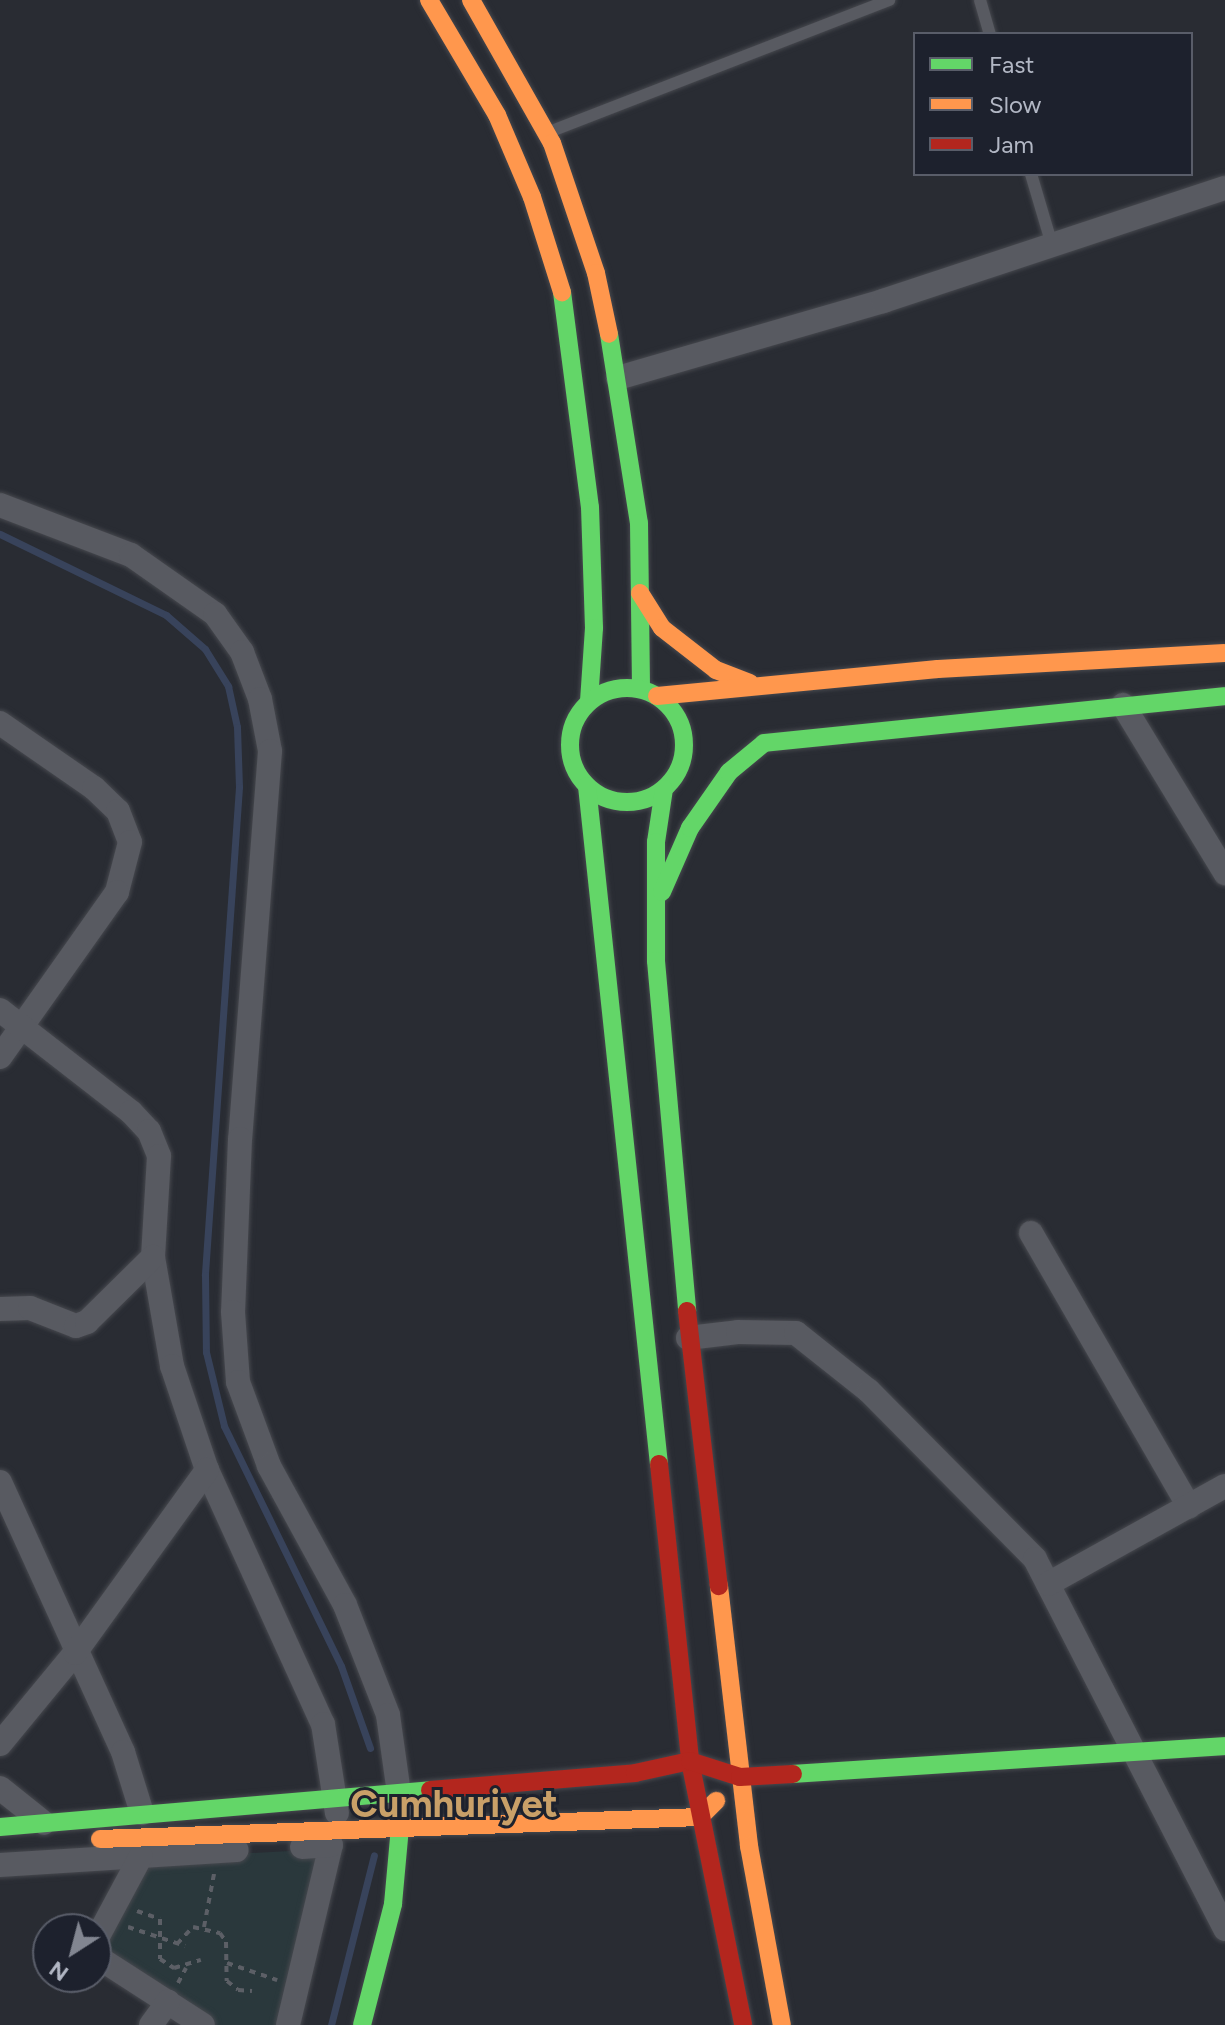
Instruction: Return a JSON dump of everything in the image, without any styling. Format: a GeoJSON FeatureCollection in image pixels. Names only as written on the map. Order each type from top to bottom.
{"type":"FeatureCollection","features":[{"type":"Feature","properties":{"kind":"main road"},"geometry":{"type":"LineString","coordinates":[[429,0],[497,115],[532,197],[562,291],[590,507],[594,628],[589,702],[571,734],[570,753],[587,786],[690,1761],[743,2025]]}},
{"type":"Feature","properties":{"kind":"main road"},"geometry":{"type":"LineString","coordinates":[[471,0],[547,133],[596,273],[618,378],[639,523],[640,592],[649,692],[679,720],[684,753],[679,769],[664,789],[656,842],[656,907],[671,1173],[740,1777],[782,2025]]}},
{"type":"Feature","properties":{"kind":"main road"},"geometry":{"type":"LineString","coordinates":[[640,592],[662,628],[716,670],[754,685]]}},
{"type":"Feature","properties":{"kind":"main road"},"geometry":{"type":"LineString","coordinates":[[589,702],[605,692],[649,692],[1225,653]]}},
{"type":"Feature","properties":{"kind":"main road"},"geometry":{"type":"LineString","coordinates":[[679,769],[764,743],[1225,696]]}},
{"type":"Feature","properties":{"kind":"main road"},"geometry":{"type":"LineString","coordinates":[[656,907],[690,828],[729,772],[764,743]]}},
{"type":"Feature","properties":{"kind":"main road"},"geometry":{"type":"LineString","coordinates":[[587,786],[608,798],[633,802],[664,789]]}},
{"type":"Feature","properties":{"kind":"main road"},"geometry":{"type":"LineString","coordinates":[[0,1827],[635,1773],[690,1761],[740,1777],[1225,1746]]}},
{"type":"Feature","properties":{"kind":"main road"},"geometry":{"type":"LineString","coordinates":[[0,1851],[140,1836],[335,1837],[400,1827],[700,1817],[740,1777]]}},
{"type":"Feature","properties":{"kind":"main road"},"geometry":{"type":"LineString","coordinates":[[362,2025],[393,1904],[400,1827]]}},
{"type":"Feature","properties":{"kind":"street"},"geometry":{"type":"LineString","coordinates":[[618,378],[883,301],[1225,188]]}},
{"type":"Feature","properties":{"kind":"street"},"geometry":{"type":"LineString","coordinates":[[0,505],[131,555],[215,614],[242,652],[260,699],[270,751],[240,1139],[233,1312],[238,1382],[269,1466],[345,1605],[388,1715],[401,1791],[400,1827]]}},
{"type":"Feature","properties":{"kind":"street"},"geometry":{"type":"LineString","coordinates":[[1123,705],[1225,873]]}},
{"type":"Feature","properties":{"kind":"street"},"geometry":{"type":"LineString","coordinates":[[0,723],[94,788],[118,811],[130,842],[117,892],[0,1057]]}},
{"type":"Feature","properties":{"kind":"street"},"geometry":{"type":"LineString","coordinates":[[0,1010],[149,1131],[159,1156],[153,1257],[172,1366],[207,1470],[323,1724],[335,1797],[335,1837],[294,1985],[288,2025]]}},
{"type":"Feature","properties":{"kind":"street"},"geometry":{"type":"LineString","coordinates":[[1031,1233],[1189,1507]]}},
{"type":"Feature","properties":{"kind":"street"},"geometry":{"type":"LineString","coordinates":[[0,1309],[30,1308],[76,1326],[87,1322],[153,1257]]}},
{"type":"Feature","properties":{"kind":"street"},"geometry":{"type":"LineString","coordinates":[[688,1338],[738,1332],[796,1333],[869,1391],[967,1486],[1035,1559],[1225,1929]]}},
{"type":"Feature","properties":{"kind":"street"},"geometry":{"type":"LineString","coordinates":[[0,1744],[75,1653],[207,1470]]}},
{"type":"Feature","properties":{"kind":"street"},"geometry":{"type":"LineString","coordinates":[[0,1482],[75,1653],[123,1752],[142,1813]]}},
{"type":"Feature","properties":{"kind":"street"},"geometry":{"type":"LineString","coordinates":[[1048,1584],[1225,1486]]}},
{"type":"Feature","properties":{"kind":"street"},"geometry":{"type":"LineString","coordinates":[[0,1788],[44,1823]]}},
{"type":"Feature","properties":{"kind":"street"},"geometry":{"type":"LineString","coordinates":[[0,1865],[217,1851],[335,1837]]}},
{"type":"Feature","properties":{"kind":"street"},"geometry":{"type":"LineString","coordinates":[[110,1913],[141,1856]]}},
{"type":"Feature","properties":{"kind":"street"},"geometry":{"type":"LineString","coordinates":[[112,1966],[203,2025]]}},
{"type":"Feature","properties":{"kind":"street"},"geometry":{"type":"LineString","coordinates":[[151,2025],[168,2002]]}},
{"type":"Feature","properties":{"kind":"lane"},"geometry":{"type":"LineString","coordinates":[[547,133],[889,0]]}},
{"type":"Feature","properties":{"kind":"lane"},"geometry":{"type":"LineString","coordinates":[[980,0],[989,32]]}},
{"type":"Feature","properties":{"kind":"lane"},"geometry":{"type":"LineString","coordinates":[[1032,176],[1052,245]]}},
{"type":"Feature","properties":{"kind":"path"},"geometry":{"type":"LineString","coordinates":[[204,1927],[217,1851]]}},
{"type":"Feature","properties":{"kind":"path"},"geometry":{"type":"LineString","coordinates":[[185,1946],[177,1944],[159,1938],[147,1933],[122,1925],[127,1914],[147,1912],[160,1919],[159,1938],[160,1959],[174,1968],[201,1960]]}},
{"type":"Feature","properties":{"kind":"path"},"geometry":{"type":"LineString","coordinates":[[177,1944],[193,1927],[220,1933],[227,1963],[227,1981],[252,1991]]}},
{"type":"Feature","properties":{"kind":"path"},"geometry":{"type":"LineString","coordinates":[[227,1963],[294,1985]]}},
{"type":"Feature","properties":{"kind":"shaded area"},"geometry":{"type":"Polygon","coordinates":[[[325,1849],[286,2025],[209,2025],[112,1956],[112,1915],[142,1859],[325,1849]]]}},
{"type":"Feature","properties":{"kind":"waterway"},"geometry":{"type":"LineString","coordinates":[[0,534],[166,615],[205,649],[228,686],[237,727],[239,787],[205,1275],[206,1352],[224,1426],[341,1666],[370,1748]]}},
{"type":"Feature","properties":{"kind":"waterway"},"geometry":{"type":"LineString","coordinates":[[331,2025],[374,1855]]}},
{"type":"Feature","properties":{"kind":"traffic: fast"},"geometry":{"type":"LineString","coordinates":[[562,292],[590,507],[594,628],[589,702]]}},
{"type":"Feature","properties":{"kind":"traffic: fast"},"geometry":{"type":"LineString","coordinates":[[609,334],[639,523],[641,689]]}},
{"type":"Feature","properties":{"kind":"traffic: fast"},"geometry":{"type":"LineString","coordinates":[[627,688],[649,693],[667,705],[679,723],[684,745],[679,767],[667,785],[649,797],[627,802],[605,797],[587,785],[575,767],[570,745],[575,723],[587,705],[605,693],[627,688]]}},
{"type":"Feature","properties":{"kind":"traffic: fast"},"geometry":{"type":"LineString","coordinates":[[662,892],[690,828],[729,772],[764,743],[1225,696]]}},
{"type":"Feature","properties":{"kind":"traffic: fast"},"geometry":{"type":"LineString","coordinates":[[587,786],[659,1464]]}},
{"type":"Feature","properties":{"kind":"traffic: fast"},"geometry":{"type":"LineString","coordinates":[[664,789],[656,842],[656,961],[687,1311]]}},
{"type":"Feature","properties":{"kind":"traffic: fast"},"geometry":{"type":"LineString","coordinates":[[793,1774],[1225,1746]]}},
{"type":"Feature","properties":{"kind":"traffic: fast"},"geometry":{"type":"LineString","coordinates":[[0,1827],[430,1790]]}},
{"type":"Feature","properties":{"kind":"traffic: fast"},"geometry":{"type":"LineString","coordinates":[[362,2025],[393,1904],[400,1827]]}},
{"type":"Feature","properties":{"kind":"traffic: slow"},"geometry":{"type":"LineString","coordinates":[[429,0],[497,115],[532,197],[562,292]]}},
{"type":"Feature","properties":{"kind":"traffic: slow"},"geometry":{"type":"LineString","coordinates":[[471,0],[552,143],[596,273],[609,334]]}},
{"type":"Feature","properties":{"kind":"traffic: slow"},"geometry":{"type":"LineString","coordinates":[[640,593],[662,628],[716,670],[750,683]]}},
{"type":"Feature","properties":{"kind":"traffic: slow"},"geometry":{"type":"LineString","coordinates":[[657,696],[938,669],[1225,653]]}},
{"type":"Feature","properties":{"kind":"traffic: slow"},"geometry":{"type":"LineString","coordinates":[[719,1586],[749,1846],[782,2025]]}},
{"type":"Feature","properties":{"kind":"traffic: slow"},"geometry":{"type":"LineString","coordinates":[[100,1839],[700,1817],[716,1801]]}},
{"type":"Feature","properties":{"kind":"traffic: jam"},"geometry":{"type":"LineString","coordinates":[[687,1311],[719,1586]]}},
{"type":"Feature","properties":{"kind":"traffic: jam"},"geometry":{"type":"LineString","coordinates":[[659,1464],[690,1761],[743,2025]]}},
{"type":"Feature","properties":{"kind":"traffic: jam"},"geometry":{"type":"LineString","coordinates":[[430,1790],[635,1773],[690,1761],[740,1777],[793,1774]]}},
{"type":"Feature","properties":{"kind":"district","name":"Cumhuriyet"},"geometry":{"type":"Point","coordinates":[454,1805]}}]}
